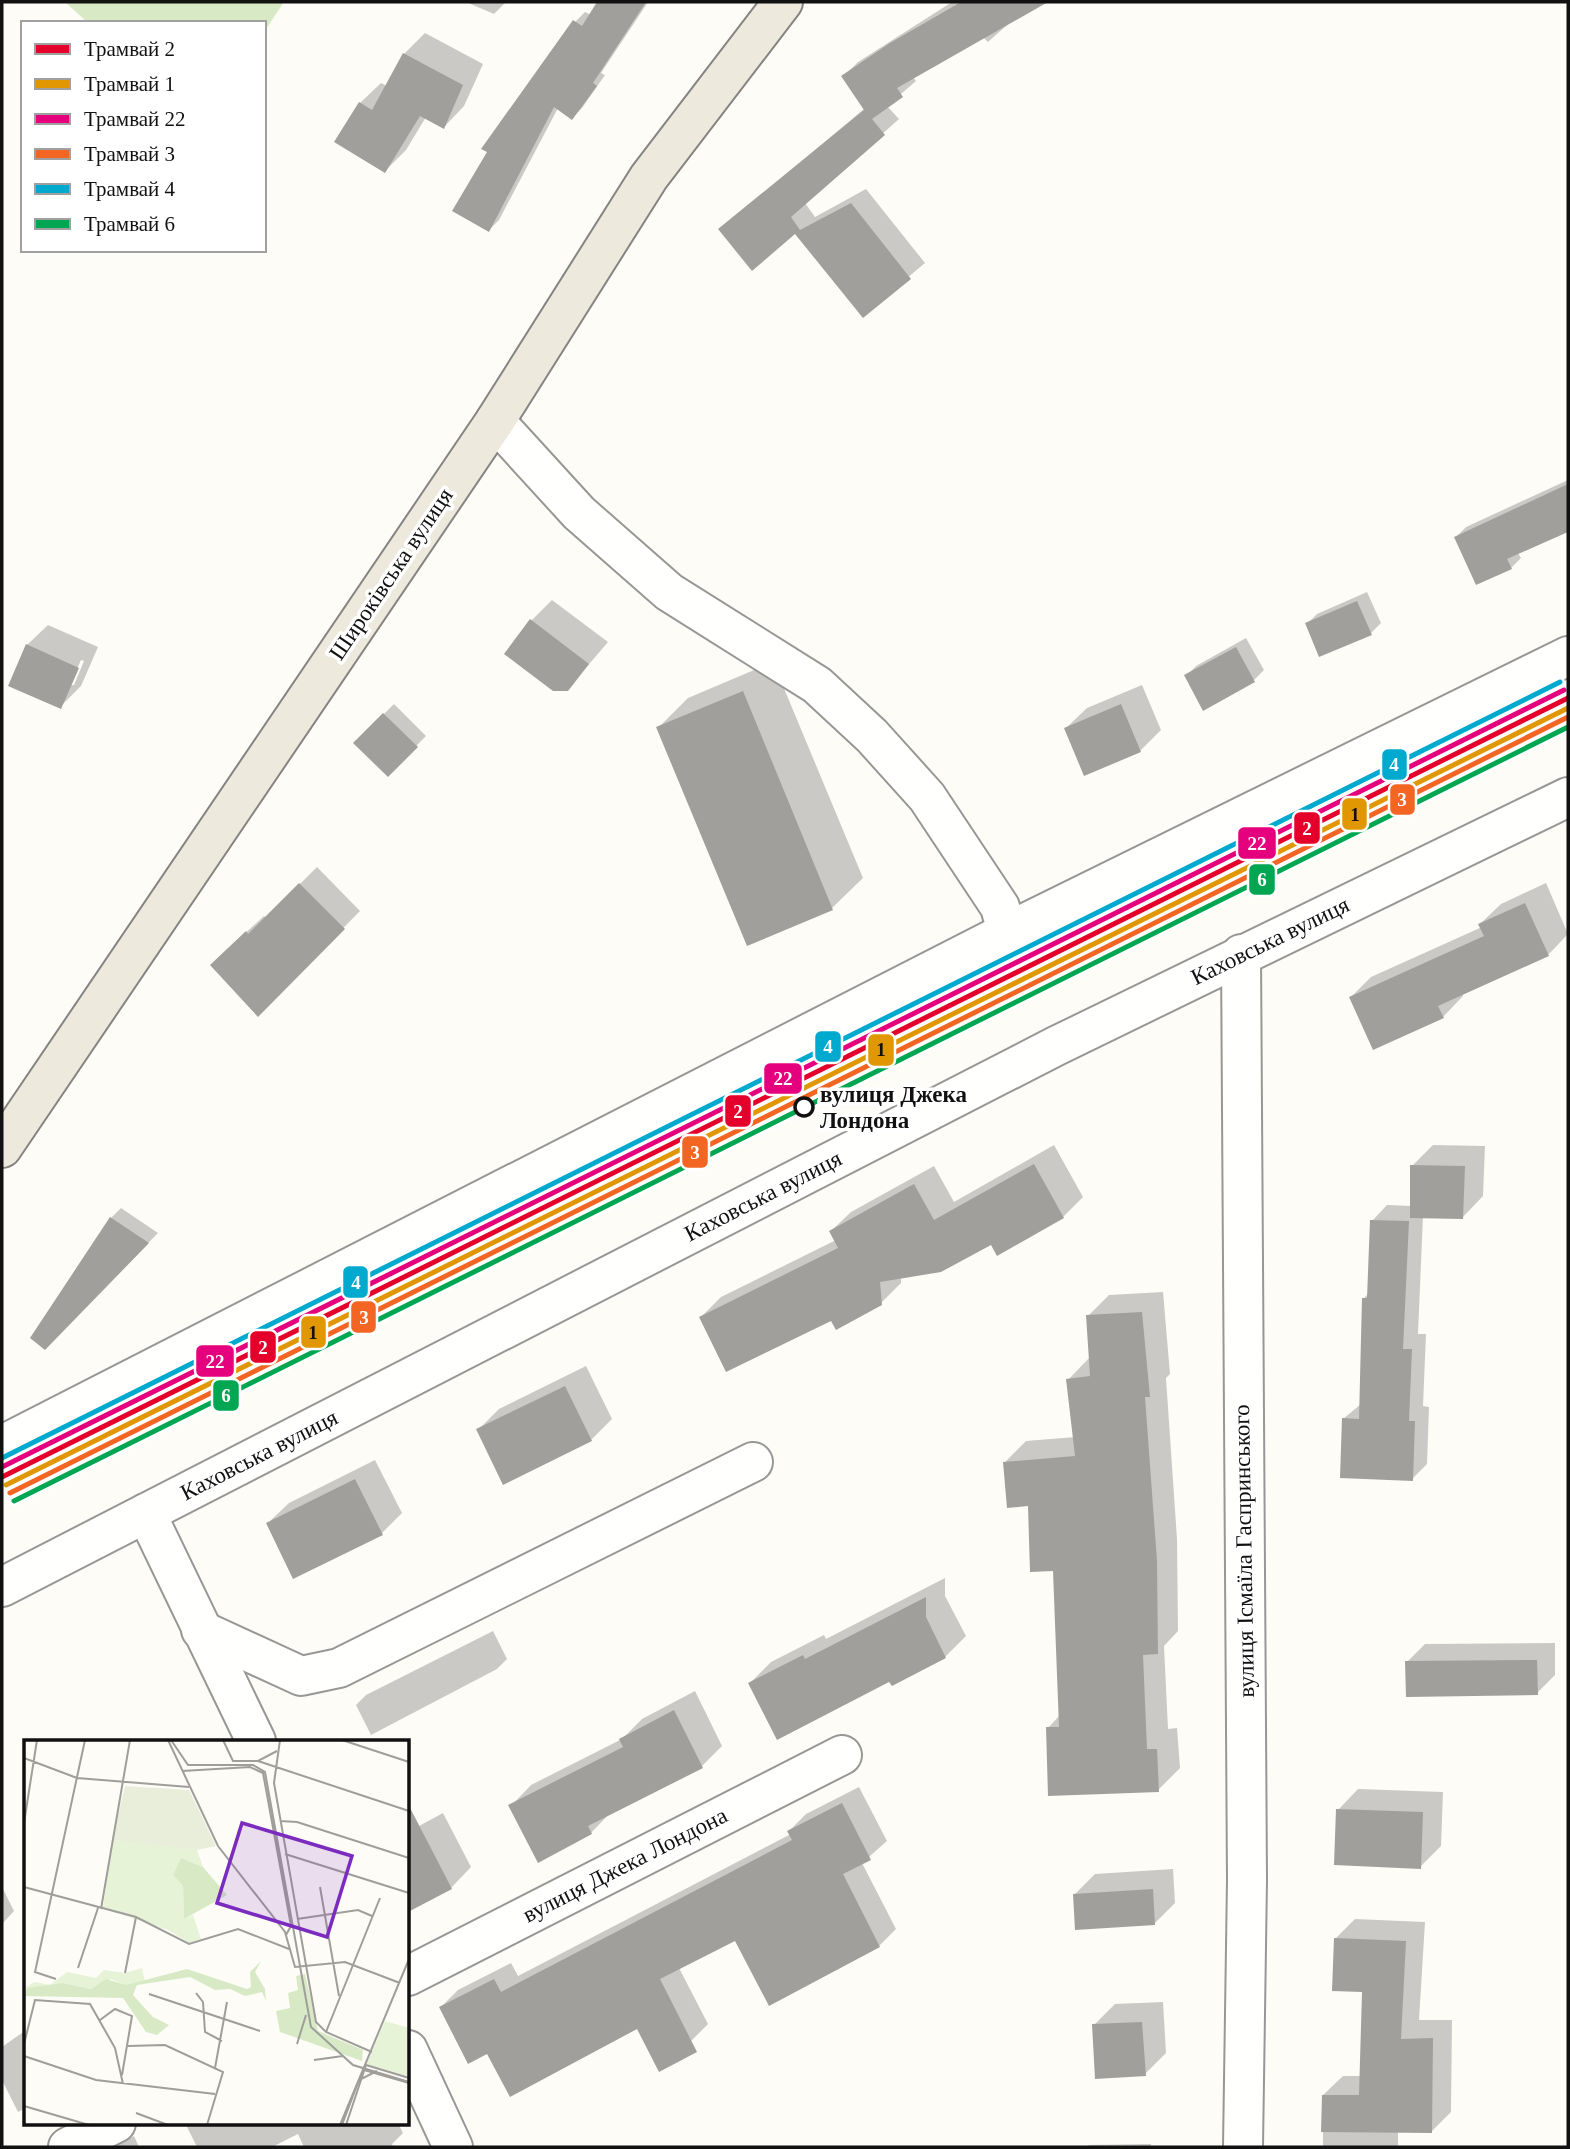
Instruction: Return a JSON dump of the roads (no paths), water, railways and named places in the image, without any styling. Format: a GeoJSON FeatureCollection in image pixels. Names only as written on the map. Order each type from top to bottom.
{"type":"FeatureCollection","features":[{"type":"Feature","properties":{"kind":"main road","name":"Широківська вулиця"},"geometry":{"type":"LineString","coordinates":[[2,1148],[495,421],[649,177],[783,2]]}},
{"type":"Feature","properties":{"kind":"street"},"geometry":{"type":"LineString","coordinates":[[495,421],[579,513],[669,592],[817,685],[872,736],[927,797],[999,907],[1007,932]]}},
{"type":"Feature","properties":{"kind":"street"},"geometry":{"type":"LineString","coordinates":[[2,1445],[1007,932],[1568,656]]}},
{"type":"Feature","properties":{"kind":"street","name":"Каховська вулиця"},"geometry":{"type":"LineString","coordinates":[[2,1587],[1056,1046],[1568,797]]}},
{"type":"Feature","properties":{"kind":"street","name":"вулиця Ісмаїла Гаспринського"},"geometry":{"type":"LineString","coordinates":[[1241,954],[1247,1866],[1243,2147]]}},
{"type":"Feature","properties":{"kind":"street"},"geometry":{"type":"LineString","coordinates":[[201,1630],[301,1676],[339,1668],[753,1462]]}},
{"type":"Feature","properties":{"kind":"street"},"geometry":{"type":"LineString","coordinates":[[146,1513],[256,1740]]}},
{"type":"Feature","properties":{"kind":"street","name":"вулиця Джека Лондона"},"geometry":{"type":"LineString","coordinates":[[410,1975],[842,1755]]}},
{"type":"Feature","properties":{"kind":"street"},"geometry":{"type":"LineString","coordinates":[[410,2054],[453,2147]]}},
{"type":"Feature","properties":{"kind":"street"},"geometry":{"type":"LineString","coordinates":[[68,2147],[114,2124]]}},
{"type":"Feature","properties":{"kind":"tram line","name":"4"},"geometry":{"type":"LineString","coordinates":[[2,1458],[1560,682]]}},
{"type":"Feature","properties":{"kind":"tram line","name":"22"},"geometry":{"type":"LineString","coordinates":[[2,1467],[1564,690]]}},
{"type":"Feature","properties":{"kind":"tram line","name":"2"},"geometry":{"type":"LineString","coordinates":[[2,1477],[1568,698]]}},
{"type":"Feature","properties":{"kind":"tram line","name":"1"},"geometry":{"type":"LineString","coordinates":[[6,1485],[1568,708]]}},
{"type":"Feature","properties":{"kind":"tram line","name":"3"},"geometry":{"type":"LineString","coordinates":[[10,1493],[1568,717]]}},
{"type":"Feature","properties":{"kind":"tram line","name":"6"},"geometry":{"type":"LineString","coordinates":[[14,1501],[1568,727]]}},
{"type":"Feature","properties":{"kind":"place","name":"вулиця Джека Лондона"},"geometry":{"type":"Point","coordinates":[804,1107]}}]}
